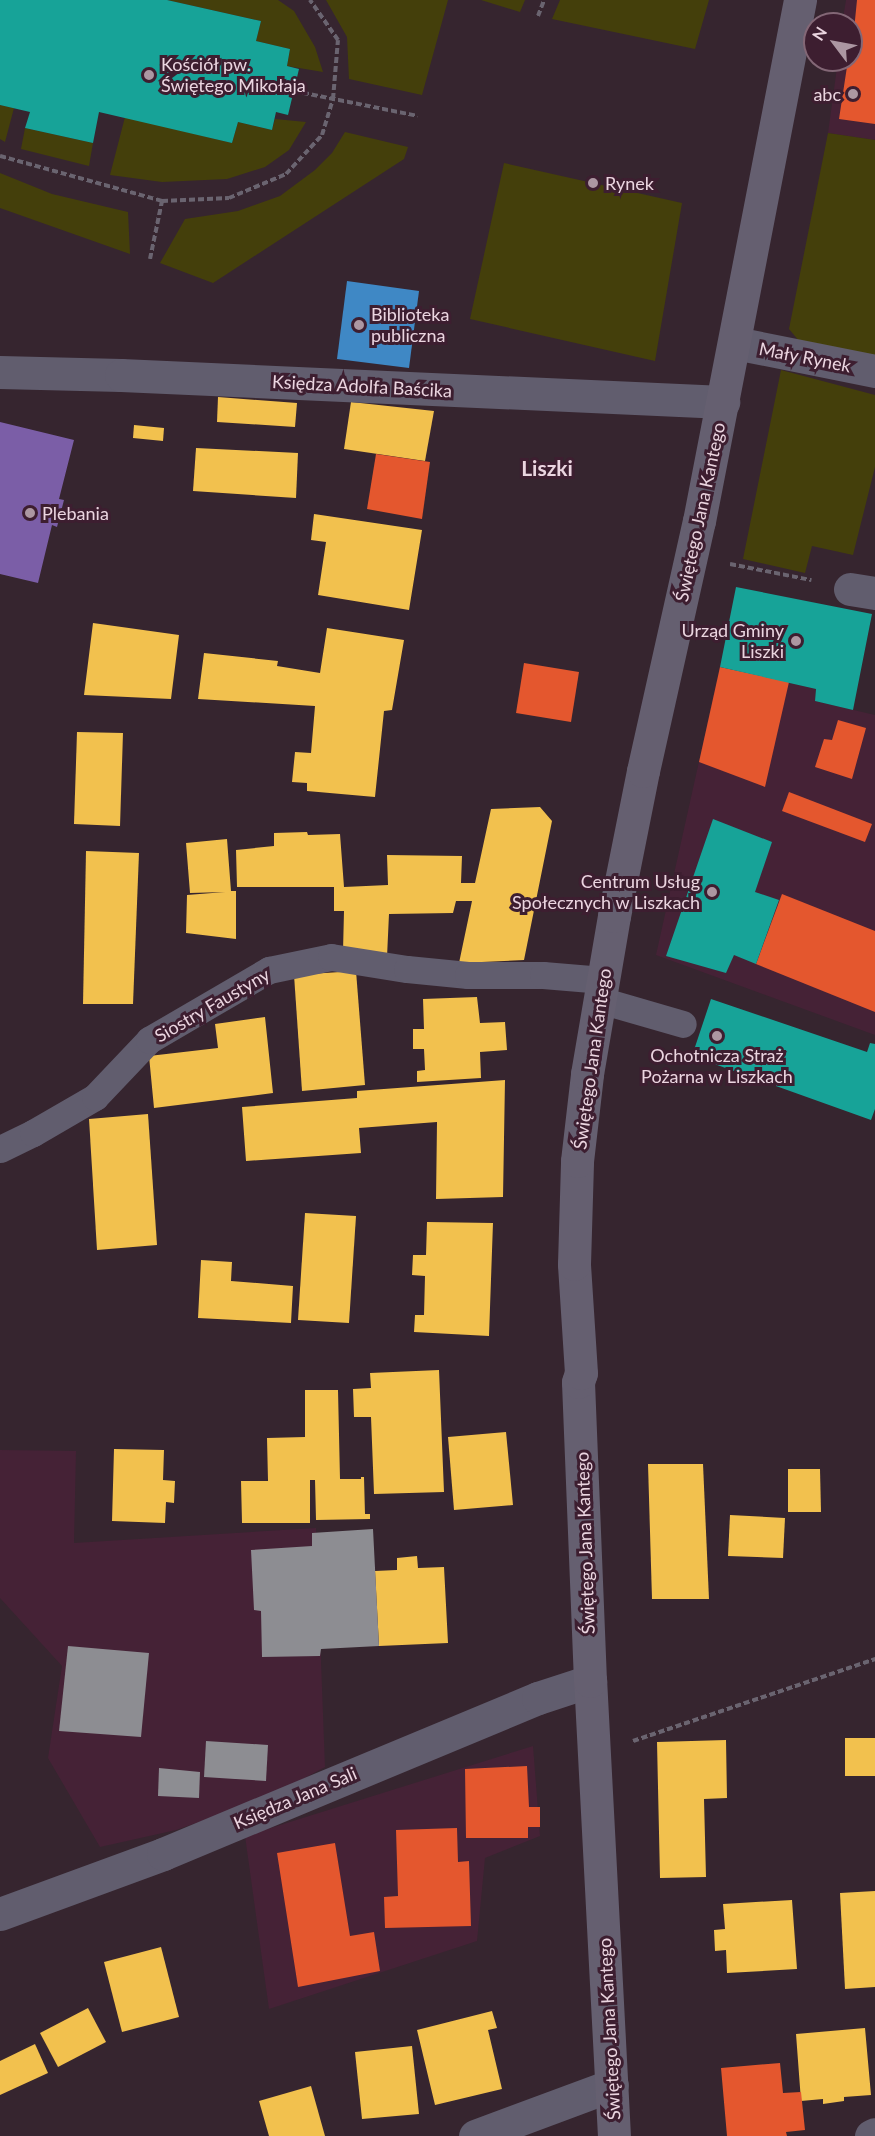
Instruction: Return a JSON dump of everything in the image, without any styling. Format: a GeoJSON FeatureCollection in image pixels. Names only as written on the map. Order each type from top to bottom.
{"type":"FeatureCollection","features":[{"type":"Feature","properties":{"kind":"main road","name":"Świętego Jana Kantego"},"geometry":{"type":"LineString","coordinates":[[614,2136],[590,1681],[578,1382],[581,1373],[574,1264],[579,1144],[601,990],[643,771],[723,402],[800,0]]}},
{"type":"Feature","properties":{"kind":"street","name":"Mały Rynek"},"geometry":{"type":"LineString","coordinates":[[735,343],[875,371]]}},
{"type":"Feature","properties":{"kind":"street","name":"Księdza Adolfa Baścika"},"geometry":{"type":"LineString","coordinates":[[0,372],[121,375],[723,402]]}},
{"type":"Feature","properties":{"kind":"street","name":"Księdza Jana Sali"},"geometry":{"type":"LineString","coordinates":[[0,1914],[163,1854],[538,1698],[590,1681]]}},
{"type":"Feature","properties":{"kind":"street"},"geometry":{"type":"LineString","coordinates":[[475,2136],[612,2085]]}},
{"type":"Feature","properties":{"kind":"lane","name":"Siostry Faustyny"},"geometry":{"type":"LineString","coordinates":[[0,1149],[33,1133],[95,1097],[149,1040],[269,970],[331,957],[407,969],[468,975],[543,975],[601,990],[683,1024]]}},
{"type":"Feature","properties":{"kind":"path"},"geometry":{"type":"LineString","coordinates":[[0,156],[162,201],[229,198],[286,174],[322,135],[333,99],[338,40],[310,0]]}},
{"type":"Feature","properties":{"kind":"path"},"geometry":{"type":"LineString","coordinates":[[538,16],[544,0]]}},
{"type":"Feature","properties":{"kind":"path"},"geometry":{"type":"LineString","coordinates":[[294,91],[418,116]]}},
{"type":"Feature","properties":{"kind":"path"},"geometry":{"type":"LineString","coordinates":[[150,259],[162,201]]}},
{"type":"Feature","properties":{"kind":"path"},"geometry":{"type":"LineString","coordinates":[[726,563],[862,591]]}},
{"type":"Feature","properties":{"kind":"path"},"geometry":{"type":"LineString","coordinates":[[626,1743],[875,1659]]}},
{"type":"Feature","properties":{"kind":"shaded area"},"geometry":{"type":"Polygon","coordinates":[[[167,0],[278,0],[294,11],[315,47],[323,72],[287,66],[290,49],[256,41],[261,21],[167,0]]]}},
{"type":"Feature","properties":{"kind":"shaded area"},"geometry":{"type":"Polygon","coordinates":[[[326,0],[448,0],[422,95],[349,79],[347,37],[326,0]]]}},
{"type":"Feature","properties":{"kind":"shaded area"},"geometry":{"type":"Polygon","coordinates":[[[481,0],[525,0],[520,12],[481,0]]]}},
{"type":"Feature","properties":{"kind":"shaded area"},"geometry":{"type":"Polygon","coordinates":[[[560,0],[709,0],[695,49],[552,19],[560,0]]]}},
{"type":"Feature","properties":{"kind":"shaded area"},"geometry":{"type":"Polygon","coordinates":[[[846,0],[875,0],[875,140],[828,133],[836,72],[863,72],[863,12],[844,12],[846,0]]]}},
{"type":"Feature","properties":{"kind":"shaded area"},"geometry":{"type":"Polygon","coordinates":[[[0,105],[14,108],[5,142],[0,139],[0,105]]]}},
{"type":"Feature","properties":{"kind":"shaded area"},"geometry":{"type":"Polygon","coordinates":[[[125,117],[232,143],[238,122],[272,130],[275,119],[306,122],[289,150],[265,167],[227,179],[162,182],[110,175],[125,117]]]}},
{"type":"Feature","properties":{"kind":"shaded area"},"geometry":{"type":"Polygon","coordinates":[[[25,128],[93,143],[89,166],[21,149],[25,128]]]}},
{"type":"Feature","properties":{"kind":"shaded area"},"geometry":{"type":"Polygon","coordinates":[[[345,132],[408,147],[404,159],[213,283],[160,263],[185,219],[238,211],[280,196],[315,170],[332,153],[345,132]]]}},
{"type":"Feature","properties":{"kind":"shaded area"},"geometry":{"type":"Polygon","coordinates":[[[828,133],[875,140],[875,359],[799,341],[789,329],[828,133]]]}},
{"type":"Feature","properties":{"kind":"shaded area"},"geometry":{"type":"Polygon","coordinates":[[[504,163],[682,203],[655,361],[470,319],[504,163]]]}},
{"type":"Feature","properties":{"kind":"shaded area"},"geometry":{"type":"Polygon","coordinates":[[[0,173],[52,194],[128,212],[130,254],[0,208],[0,173]]]}},
{"type":"Feature","properties":{"kind":"shaded area"},"geometry":{"type":"Polygon","coordinates":[[[781,370],[875,395],[875,467],[853,555],[812,546],[805,573],[743,559],[781,370]]]}},
{"type":"Feature","properties":{"kind":"shaded area"},"geometry":{"type":"Polygon","coordinates":[[[720,667],[816,689],[815,701],[875,715],[875,1035],[656,955],[720,667]]]}},
{"type":"Feature","properties":{"kind":"shaded area"},"geometry":{"type":"Polygon","coordinates":[[[0,1450],[76,1451],[74,1543],[316,1528],[325,1767],[266,1799],[176,1830],[100,1847],[48,1758],[62,1666],[0,1598],[0,1450]]]}},
{"type":"Feature","properties":{"kind":"shaded area"},"geometry":{"type":"Polygon","coordinates":[[[533,1746],[540,1836],[485,1858],[477,1941],[269,2009],[245,1836],[533,1746]]]}},
{"type":"Feature","properties":{"kind":"building: Mieszkania"},"geometry":{"type":"Polygon","coordinates":[[[218,397],[297,403],[295,427],[217,422],[218,397]]]}},
{"type":"Feature","properties":{"kind":"building: Mieszkania"},"geometry":{"type":"Polygon","coordinates":[[[351,402],[434,411],[425,461],[344,449],[351,402]]]}},
{"type":"Feature","properties":{"kind":"building: Mieszkania"},"geometry":{"type":"Polygon","coordinates":[[[134,425],[164,428],[163,441],[133,438],[134,425]]]}},
{"type":"Feature","properties":{"kind":"building: Mieszkania"},"geometry":{"type":"Polygon","coordinates":[[[196,448],[298,453],[296,498],[193,491],[196,448]]]}},
{"type":"Feature","properties":{"kind":"building: Mieszkania"},"geometry":{"type":"Polygon","coordinates":[[[314,514],[422,530],[409,610],[318,595],[326,542],[311,540],[314,514]]]}},
{"type":"Feature","properties":{"kind":"building: Mieszkania"},"geometry":{"type":"Polygon","coordinates":[[[93,623],[179,635],[171,699],[84,695],[93,623]]]}},
{"type":"Feature","properties":{"kind":"building: Mieszkania"},"geometry":{"type":"Polygon","coordinates":[[[327,628],[404,640],[392,710],[384,711],[375,797],[307,791],[307,783],[292,782],[295,752],[311,753],[315,706],[198,699],[204,653],[278,661],[277,666],[320,673],[327,628]]]}},
{"type":"Feature","properties":{"kind":"building: Mieszkania"},"geometry":{"type":"Polygon","coordinates":[[[77,732],[123,733],[120,826],[74,824],[77,732]]]}},
{"type":"Feature","properties":{"kind":"building: Mieszkania"},"geometry":{"type":"Polygon","coordinates":[[[540,807],[552,821],[524,960],[459,963],[472,901],[456,901],[453,913],[389,914],[387,957],[343,951],[344,911],[334,911],[334,887],[237,887],[236,850],[274,846],[274,833],[307,832],[308,835],[340,834],[344,887],[388,885],[387,855],[462,856],[461,883],[475,883],[491,809],[540,807]]]}},
{"type":"Feature","properties":{"kind":"building: Mieszkania"},"geometry":{"type":"Polygon","coordinates":[[[227,839],[231,891],[236,891],[236,939],[186,933],[187,895],[225,892],[190,893],[186,843],[227,839]]]}},
{"type":"Feature","properties":{"kind":"building: Mieszkania"},"geometry":{"type":"Polygon","coordinates":[[[86,851],[139,853],[133,1004],[83,1004],[86,851]]]}},
{"type":"Feature","properties":{"kind":"building: Mieszkania"},"geometry":{"type":"Polygon","coordinates":[[[356,971],[365,1085],[302,1091],[294,975],[356,971]]]}},
{"type":"Feature","properties":{"kind":"building: Mieszkania"},"geometry":{"type":"Polygon","coordinates":[[[477,997],[480,1023],[505,1022],[507,1050],[480,1052],[481,1078],[417,1082],[417,1071],[425,1070],[424,1049],[413,1049],[413,1029],[424,1029],[423,999],[477,997]]]}},
{"type":"Feature","properties":{"kind":"building: Mieszkania"},"geometry":{"type":"Polygon","coordinates":[[[265,1017],[273,1093],[154,1108],[149,1056],[218,1048],[215,1024],[265,1017]]]}},
{"type":"Feature","properties":{"kind":"building: Mieszkania"},"geometry":{"type":"Polygon","coordinates":[[[505,1080],[503,1197],[436,1199],[437,1122],[359,1128],[361,1153],[246,1161],[242,1107],[357,1098],[357,1091],[505,1080]]]}},
{"type":"Feature","properties":{"kind":"building: Mieszkania"},"geometry":{"type":"Polygon","coordinates":[[[148,1114],[157,1245],[97,1250],[89,1119],[148,1114]]]}},
{"type":"Feature","properties":{"kind":"building: Mieszkania"},"geometry":{"type":"Polygon","coordinates":[[[305,1213],[356,1216],[349,1323],[298,1320],[305,1213]]]}},
{"type":"Feature","properties":{"kind":"building: Mieszkania"},"geometry":{"type":"Polygon","coordinates":[[[427,1222],[493,1223],[489,1336],[414,1332],[415,1315],[424,1315],[425,1276],[412,1275],[413,1255],[426,1255],[427,1222]]]}},
{"type":"Feature","properties":{"kind":"building: Mieszkania"},"geometry":{"type":"Polygon","coordinates":[[[201,1260],[232,1262],[231,1281],[293,1286],[291,1323],[198,1318],[201,1260]]]}},
{"type":"Feature","properties":{"kind":"building: Mieszkania"},"geometry":{"type":"Polygon","coordinates":[[[439,1370],[444,1492],[374,1494],[371,1417],[354,1417],[353,1389],[371,1388],[370,1373],[439,1370]]]}},
{"type":"Feature","properties":{"kind":"building: Mieszkania"},"geometry":{"type":"Polygon","coordinates":[[[305,1390],[338,1390],[340,1479],[364,1477],[365,1514],[370,1514],[370,1519],[316,1520],[315,1480],[310,1480],[310,1523],[242,1523],[241,1481],[268,1481],[267,1438],[305,1437],[305,1390]]]}},
{"type":"Feature","properties":{"kind":"building: Mieszkania"},"geometry":{"type":"Polygon","coordinates":[[[506,1432],[513,1505],[454,1510],[448,1437],[506,1432]]]}},
{"type":"Feature","properties":{"kind":"building: Mieszkania"},"geometry":{"type":"Polygon","coordinates":[[[114,1449],[164,1450],[163,1480],[175,1481],[174,1503],[166,1502],[165,1523],[112,1521],[114,1449]]]}},
{"type":"Feature","properties":{"kind":"building: Mieszkania"},"geometry":{"type":"Polygon","coordinates":[[[648,1464],[703,1464],[709,1599],[652,1599],[648,1464]]]}},
{"type":"Feature","properties":{"kind":"building: Mieszkania"},"geometry":{"type":"Polygon","coordinates":[[[788,1469],[820,1469],[821,1512],[788,1512],[788,1469]]]}},
{"type":"Feature","properties":{"kind":"building: Mieszkania"},"geometry":{"type":"Polygon","coordinates":[[[730,1515],[785,1518],[783,1558],[728,1556],[730,1515]]]}},
{"type":"Feature","properties":{"kind":"building: Mieszkania"},"geometry":{"type":"Polygon","coordinates":[[[417,1556],[418,1568],[444,1567],[448,1643],[379,1646],[375,1571],[397,1570],[397,1558],[417,1556]]]}},
{"type":"Feature","properties":{"kind":"building: Mieszkania"},"geometry":{"type":"Polygon","coordinates":[[[845,1738],[875,1738],[875,1776],[845,1776],[845,1738]]]}},
{"type":"Feature","properties":{"kind":"building: Mieszkania"},"geometry":{"type":"Polygon","coordinates":[[[726,1740],[727,1798],[704,1799],[706,1877],[660,1878],[657,1742],[726,1740]]]}},
{"type":"Feature","properties":{"kind":"building: Mieszkania"},"geometry":{"type":"Polygon","coordinates":[[[875,1891],[875,1987],[845,1989],[840,1893],[875,1891]]]}},
{"type":"Feature","properties":{"kind":"building: Mieszkania"},"geometry":{"type":"Polygon","coordinates":[[[792,1900],[797,1969],[727,1973],[726,1950],[715,1951],[714,1930],[725,1929],[723,1904],[792,1900]]]}},
{"type":"Feature","properties":{"kind":"building: Mieszkania"},"geometry":{"type":"Polygon","coordinates":[[[161,1947],[179,2017],[122,2032],[104,1962],[161,1947]]]}},
{"type":"Feature","properties":{"kind":"building: Mieszkania"},"geometry":{"type":"Polygon","coordinates":[[[88,2008],[106,2042],[58,2067],[40,2033],[88,2008]]]}},
{"type":"Feature","properties":{"kind":"building: Mieszkania"},"geometry":{"type":"Polygon","coordinates":[[[492,2011],[497,2028],[488,2030],[502,2089],[435,2105],[417,2030],[492,2011]]]}},
{"type":"Feature","properties":{"kind":"building: Mieszkania"},"geometry":{"type":"Polygon","coordinates":[[[865,2028],[871,2095],[844,2097],[844,2101],[823,2104],[823,2099],[801,2101],[796,2034],[865,2028]]]}},
{"type":"Feature","properties":{"kind":"building: Mieszkania"},"geometry":{"type":"Polygon","coordinates":[[[35,2044],[48,2073],[0,2095],[0,2061],[35,2044]]]}},
{"type":"Feature","properties":{"kind":"building: Mieszkania"},"geometry":{"type":"Polygon","coordinates":[[[412,2046],[419,2114],[362,2119],[355,2052],[412,2046]]]}},
{"type":"Feature","properties":{"kind":"building: Mieszkania"},"geometry":{"type":"Polygon","coordinates":[[[311,2086],[325,2136],[269,2136],[259,2101],[311,2086]]]}},
{"type":"Feature","properties":{"kind":"building: Handel"},"geometry":{"type":"Polygon","coordinates":[[[857,0],[875,0],[875,124],[839,119],[846,72],[863,72],[863,12],[856,12],[857,0]]]}},
{"type":"Feature","properties":{"kind":"building: Handel"},"geometry":{"type":"Polygon","coordinates":[[[376,454],[430,462],[422,519],[367,509],[376,454]]]}},
{"type":"Feature","properties":{"kind":"building: Handel"},"geometry":{"type":"Polygon","coordinates":[[[524,663],[579,672],[571,722],[516,713],[524,663]]]}},
{"type":"Feature","properties":{"kind":"building: Handel"},"geometry":{"type":"Polygon","coordinates":[[[720,667],[789,682],[765,787],[699,762],[720,667]]]}},
{"type":"Feature","properties":{"kind":"building: Handel"},"geometry":{"type":"Polygon","coordinates":[[[838,720],[866,728],[852,779],[815,767],[824,739],[832,740],[838,720]]]}},
{"type":"Feature","properties":{"kind":"building: Handel"},"geometry":{"type":"Polygon","coordinates":[[[789,792],[872,824],[865,842],[782,811],[789,792]]]}},
{"type":"Feature","properties":{"kind":"building: Handel"},"geometry":{"type":"Polygon","coordinates":[[[782,894],[875,931],[875,1012],[756,964],[782,894]]]}},
{"type":"Feature","properties":{"kind":"building: Handel"},"geometry":{"type":"Polygon","coordinates":[[[527,1766],[529,1807],[540,1807],[540,1827],[528,1827],[528,1838],[466,1838],[465,1769],[527,1766]]]}},
{"type":"Feature","properties":{"kind":"building: Handel"},"geometry":{"type":"Polygon","coordinates":[[[457,1828],[458,1862],[469,1861],[471,1926],[385,1928],[384,1897],[398,1896],[396,1830],[457,1828]]]}},
{"type":"Feature","properties":{"kind":"building: Handel"},"geometry":{"type":"Polygon","coordinates":[[[335,1843],[350,1936],[374,1932],[380,1971],[298,1987],[277,1853],[335,1843]]]}},
{"type":"Feature","properties":{"kind":"building: Handel"},"geometry":{"type":"Polygon","coordinates":[[[780,2063],[783,2093],[801,2092],[805,2130],[786,2132],[787,2136],[727,2136],[721,2068],[780,2063]]]}},
{"type":"Feature","properties":{"kind":"building: Biura","name":"Plebania"},"geometry":{"type":"Polygon","coordinates":[[[0,422],[74,440],[59,499],[64,500],[57,527],[52,525],[38,583],[0,574],[0,422]]]}},
{"type":"Feature","properties":{"kind":"building: Szkoły"},"geometry":{"type":"Polygon","coordinates":[[[347,281],[419,291],[409,368],[337,359],[347,281]]]}},
{"type":"Feature","properties":{"kind":"building: Publiczne","name":"Kościół pw. Świętego Mikołaja"},"geometry":{"type":"Polygon","coordinates":[[[0,0],[167,0],[261,21],[256,41],[290,49],[287,66],[299,69],[288,115],[276,112],[272,130],[238,122],[232,143],[99,112],[93,143],[25,128],[30,112],[0,105],[0,0]]]}},
{"type":"Feature","properties":{"kind":"building: Publiczne","name":"Urząd Gminy Liszki"},"geometry":{"type":"Polygon","coordinates":[[[736,587],[872,614],[853,710],[815,701],[816,689],[720,667],[736,587]]]}},
{"type":"Feature","properties":{"kind":"building: Publiczne"},"geometry":{"type":"Polygon","coordinates":[[[713,819],[772,842],[755,892],[779,900],[756,964],[734,955],[726,973],[666,956],[713,819]]]}},
{"type":"Feature","properties":{"kind":"building: Publiczne"},"geometry":{"type":"Polygon","coordinates":[[[711,999],[867,1052],[870,1043],[875,1044],[875,1109],[871,1120],[692,1056],[711,999]]]}},
{"type":"Feature","properties":{"kind":"building: Przemysł"},"geometry":{"type":"Polygon","coordinates":[[[373,1529],[379,1646],[321,1649],[320,1656],[262,1657],[261,1611],[254,1610],[251,1550],[312,1546],[312,1533],[373,1529]]]}},
{"type":"Feature","properties":{"kind":"building: Przemysł"},"geometry":{"type":"Polygon","coordinates":[[[68,1646],[149,1653],[141,1737],[59,1731],[68,1646]]]}},
{"type":"Feature","properties":{"kind":"building: Przemysł"},"geometry":{"type":"Polygon","coordinates":[[[206,1741],[268,1745],[266,1781],[204,1777],[206,1741]]]}},
{"type":"Feature","properties":{"kind":"building: Przemysł"},"geometry":{"type":"Polygon","coordinates":[[[159,1768],[200,1772],[199,1798],[158,1796],[159,1768]]]}},
{"type":"Feature","properties":{"kind":"place","name":"Kościół pw. Świętego Mikołaja"},"geometry":{"type":"Point","coordinates":[149,75]}},
{"type":"Feature","properties":{"kind":"place","name":"abc"},"geometry":{"type":"Point","coordinates":[853,94]}},
{"type":"Feature","properties":{"kind":"place","name":"Rynek"},"geometry":{"type":"Point","coordinates":[593,183]}},
{"type":"Feature","properties":{"kind":"place","name":"Biblioteka publiczna"},"geometry":{"type":"Point","coordinates":[359,325]}},
{"type":"Feature","properties":{"kind":"place","name":"Plebania"},"geometry":{"type":"Point","coordinates":[30,513]}},
{"type":"Feature","properties":{"kind":"place","name":"Urząd Gminy Liszki"},"geometry":{"type":"Point","coordinates":[796,641]}},
{"type":"Feature","properties":{"kind":"place","name":"Centrum Usług Społecznych w Liszkach"},"geometry":{"type":"Point","coordinates":[712,892]}},
{"type":"Feature","properties":{"kind":"place","name":"Ochotnicza Straż Pożarna w Liszkach"},"geometry":{"type":"Point","coordinates":[717,1036]}},
{"type":"Feature","properties":{"kind":"district","name":"Liszki"},"geometry":{"type":"Point","coordinates":[547,468]}}]}
